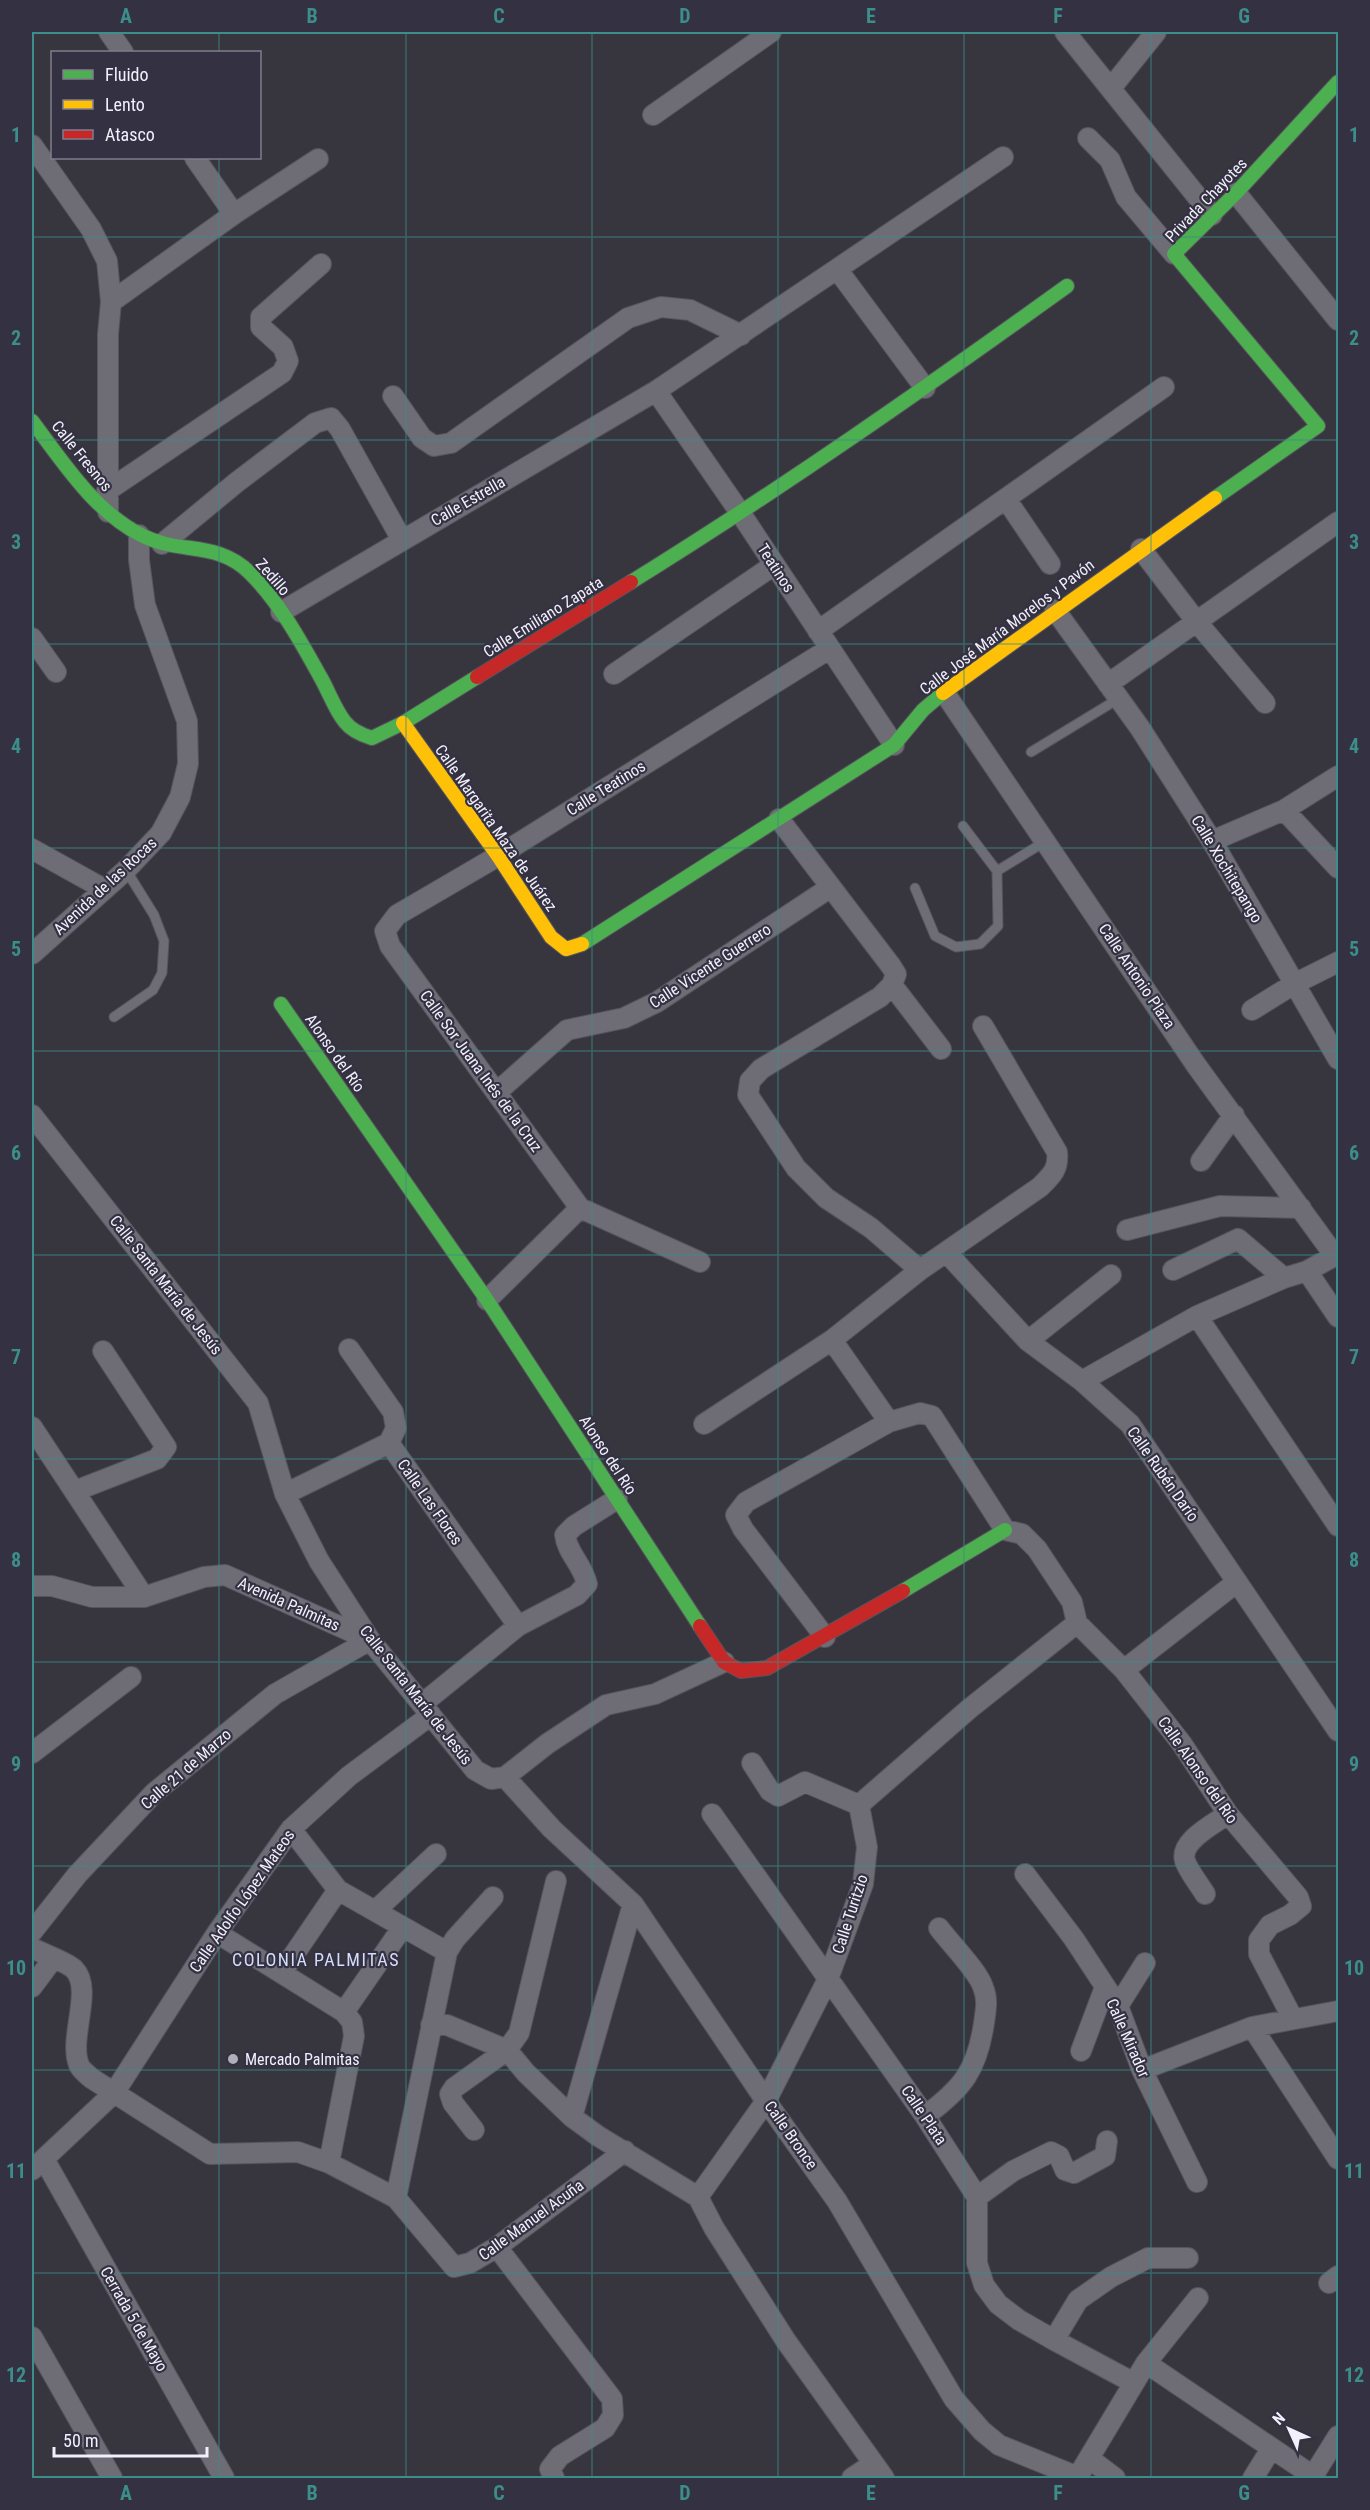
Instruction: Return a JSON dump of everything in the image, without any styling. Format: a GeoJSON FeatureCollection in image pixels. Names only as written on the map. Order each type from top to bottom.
{"type":"FeatureCollection","features":[{"type":"Feature","properties":{"kind":"street"},"geometry":{"type":"LineString","coordinates":[[109,32],[122,51]]}},
{"type":"Feature","properties":{"kind":"street"},"geometry":{"type":"LineString","coordinates":[[1065,32],[1212,215]]}},
{"type":"Feature","properties":{"kind":"street"},"geometry":{"type":"LineString","coordinates":[[1111,87],[1156,32]]}},
{"type":"Feature","properties":{"kind":"street"},"geometry":{"type":"LineString","coordinates":[[653,115],[765,33]]}},
{"type":"Feature","properties":{"kind":"street","name":"Privada Chayotes"},"geometry":{"type":"LineString","coordinates":[[1318,426],[1174,254],[1236,194],[1338,82]]}},
{"type":"Feature","properties":{"kind":"street"},"geometry":{"type":"LineString","coordinates":[[1088,138],[1110,159],[1126,197],[1174,254]]}},
{"type":"Feature","properties":{"kind":"street"},"geometry":{"type":"LineString","coordinates":[[32,145],[91,229],[107,261],[111,302],[108,334],[108,512]]}},
{"type":"Feature","properties":{"kind":"street","name":"Calle Estrella"},"geometry":{"type":"LineString","coordinates":[[281,612],[656,391],[1003,156]]}},
{"type":"Feature","properties":{"kind":"street"},"geometry":{"type":"LineString","coordinates":[[196,159],[234,214]]}},
{"type":"Feature","properties":{"kind":"street"},"geometry":{"type":"LineString","coordinates":[[111,302],[234,214],[318,159]]}},
{"type":"Feature","properties":{"kind":"street"},"geometry":{"type":"LineString","coordinates":[[1236,194],[1338,320]]}},
{"type":"Feature","properties":{"kind":"street"},"geometry":{"type":"LineString","coordinates":[[107,491],[282,374],[288,362],[283,347],[261,327],[261,317],[321,264]]}},
{"type":"Feature","properties":{"kind":"street"},"geometry":{"type":"LineString","coordinates":[[837,269],[925,388]]}},
{"type":"Feature","properties":{"kind":"street","name":"Calle Emiliano Zapata"},"geometry":{"type":"LineString","coordinates":[[359,734],[372,738],[403,723],[741,514],[925,388],[1067,286]]}},
{"type":"Feature","properties":{"kind":"street"},"geometry":{"type":"LineString","coordinates":[[393,396],[422,438],[434,446],[451,443],[628,318],[661,307],[690,310],[741,335]]}},
{"type":"Feature","properties":{"kind":"street"},"geometry":{"type":"LineString","coordinates":[[818,631],[1164,387]]}},
{"type":"Feature","properties":{"kind":"street","name":"Teatinos"},"geometry":{"type":"LineString","coordinates":[[656,391],[741,514],[894,745]]}},
{"type":"Feature","properties":{"kind":"street"},"geometry":{"type":"LineString","coordinates":[[162,544],[237,482],[315,423],[330,418],[340,429],[402,540]]}},
{"type":"Feature","properties":{"kind":"street","name":"Calle Fresnos"},"geometry":{"type":"LineString","coordinates":[[32,421],[90,495],[108,512]]}},
{"type":"Feature","properties":{"kind":"street","name":"Calle José María Morelos y Pavón"},"geometry":{"type":"LineString","coordinates":[[566,949],[581,944],[894,745],[923,710],[944,692],[1055,610],[1318,426]]}},
{"type":"Feature","properties":{"kind":"street"},"geometry":{"type":"LineString","coordinates":[[1006,499],[1050,564]]}},
{"type":"Feature","properties":{"kind":"street","name":"Zedillo"},"geometry":{"type":"LineString","coordinates":[[108,512],[138,535],[162,544],[230,556],[253,575],[281,612],[345,722],[359,734]]}},
{"type":"Feature","properties":{"kind":"street"},"geometry":{"type":"LineString","coordinates":[[1113,691],[1196,621],[1338,522]]}},
{"type":"Feature","properties":{"kind":"street","name":"Avenida de las Rocas"},"geometry":{"type":"LineString","coordinates":[[32,954],[126,870],[161,833],[180,797],[188,764],[187,721],[146,605],[139,560],[138,535]]}},
{"type":"Feature","properties":{"kind":"street"},"geometry":{"type":"LineString","coordinates":[[1141,549],[1196,621],[1265,703]]}},
{"type":"Feature","properties":{"kind":"street"},"geometry":{"type":"LineString","coordinates":[[614,674],[774,565]]}},
{"type":"Feature","properties":{"kind":"street","name":"Calle Xochitepango"},"geometry":{"type":"LineString","coordinates":[[1055,610],[1140,728],[1212,841],[1338,1059]]}},
{"type":"Feature","properties":{"kind":"street"},"geometry":{"type":"LineString","coordinates":[[32,638],[57,672]]}},
{"type":"Feature","properties":{"kind":"street","name":"Calle Teatinos"},"geometry":{"type":"LineString","coordinates":[[386,931],[397,915],[498,856],[829,649]]}},
{"type":"Feature","properties":{"kind":"street","name":"Calle Antonio Plaza"},"geometry":{"type":"LineString","coordinates":[[944,692],[1196,1065],[1337,1255]]}},
{"type":"Feature","properties":{"kind":"street","name":"Calle Margarita Maza de Juárez"},"geometry":{"type":"LineString","coordinates":[[403,723],[498,856],[551,937],[566,949]]}},
{"type":"Feature","properties":{"kind":"street"},"geometry":{"type":"LineString","coordinates":[[1212,841],[1284,810],[1338,776]]}},
{"type":"Feature","properties":{"kind":"street"},"geometry":{"type":"LineString","coordinates":[[1284,810],[1338,868]]}},
{"type":"Feature","properties":{"kind":"street"},"geometry":{"type":"LineString","coordinates":[[779,819],[896,974],[892,986],[880,997],[761,1069],[750,1081],[748,1095],[796,1168],[826,1198],[870,1228],[921,1270]]}},
{"type":"Feature","properties":{"kind":"street"},"geometry":{"type":"LineString","coordinates":[[32,849],[104,889]]}},
{"type":"Feature","properties":{"kind":"street","name":"Calle Vicente Guerrero"},"geometry":{"type":"LineString","coordinates":[[497,1092],[567,1030],[624,1018],[657,1002],[831,888]]}},
{"type":"Feature","properties":{"kind":"street","name":"Calle Sor Juana Inés de la Cruz"},"geometry":{"type":"LineString","coordinates":[[386,931],[390,946],[580,1208]]}},
{"type":"Feature","properties":{"kind":"street"},"geometry":{"type":"LineString","coordinates":[[1252,1010],[1294,984],[1338,962]]}},
{"type":"Feature","properties":{"kind":"street"},"geometry":{"type":"LineString","coordinates":[[892,986],[941,1049]]}},
{"type":"Feature","properties":{"kind":"street","name":"Alonso del Río"},"geometry":{"type":"LineString","coordinates":[[280,1004],[487,1300],[724,1662]]}},
{"type":"Feature","properties":{"kind":"street"},"geometry":{"type":"LineString","coordinates":[[704,1424],[832,1340],[921,1270],[1040,1187],[1053,1175],[1059,1165],[1058,1152],[1051,1137],[983,1026]]}},
{"type":"Feature","properties":{"kind":"street"},"geometry":{"type":"LineString","coordinates":[[1201,1161],[1234,1115]]}},
{"type":"Feature","properties":{"kind":"street","name":"Calle Santa María de Jesús"},"geometry":{"type":"LineString","coordinates":[[34,1124],[258,1403],[285,1494],[319,1560],[370,1640],[475,1770],[491,1779],[505,1777]]}},
{"type":"Feature","properties":{"kind":"street"},"geometry":{"type":"LineString","coordinates":[[1127,1230],[1220,1206],[1301,1208]]}},
{"type":"Feature","properties":{"kind":"street"},"geometry":{"type":"LineString","coordinates":[[487,1300],[580,1208],[699,1262]]}},
{"type":"Feature","properties":{"kind":"street"},"geometry":{"type":"LineString","coordinates":[[1173,1270],[1238,1239],[1284,1278]]}},
{"type":"Feature","properties":{"kind":"street","name":"Calle Rubén Darío"},"geometry":{"type":"LineString","coordinates":[[947,1253],[1028,1341],[1082,1381],[1130,1424],[1338,1731]]}},
{"type":"Feature","properties":{"kind":"street"},"geometry":{"type":"LineString","coordinates":[[1082,1381],[1197,1316],[1337,1255]]}},
{"type":"Feature","properties":{"kind":"street"},"geometry":{"type":"LineString","coordinates":[[1307,1270],[1338,1317]]}},
{"type":"Feature","properties":{"kind":"street"},"geometry":{"type":"LineString","coordinates":[[1028,1341],[1111,1275]]}},
{"type":"Feature","properties":{"kind":"street"},"geometry":{"type":"LineString","coordinates":[[1197,1316],[1338,1526]]}},
{"type":"Feature","properties":{"kind":"street"},"geometry":{"type":"LineString","coordinates":[[832,1340],[889,1422]]}},
{"type":"Feature","properties":{"kind":"street"},"geometry":{"type":"LineString","coordinates":[[349,1349],[393,1412],[396,1428],[389,1443]]}},
{"type":"Feature","properties":{"kind":"street"},"geometry":{"type":"LineString","coordinates":[[75,1491],[157,1459],[166,1447],[103,1351]]}},
{"type":"Feature","properties":{"kind":"street"},"geometry":{"type":"LineString","coordinates":[[505,1777],[546,1744],[606,1705],[655,1694],[724,1662],[741,1671],[767,1668],[825,1637],[1005,1530],[932,1416],[920,1413],[889,1422],[746,1502],[736,1515],[743,1529],[825,1637]]}},
{"type":"Feature","properties":{"kind":"street"},"geometry":{"type":"LineString","coordinates":[[32,1427],[144,1597]]}},
{"type":"Feature","properties":{"kind":"street","name":"Calle Las Flores"},"geometry":{"type":"LineString","coordinates":[[285,1494],[389,1443],[518,1626]]}},
{"type":"Feature","properties":{"kind":"street","name":"Calle Adolfo López Mateos"},"geometry":{"type":"LineString","coordinates":[[38,2165],[114,2093],[217,1933],[291,1829],[518,1626],[577,1595],[587,1584],[585,1571],[566,1544],[565,1535],[574,1526],[617,1499]]}},
{"type":"Feature","properties":{"kind":"street","name":"Calle Alonso del Río"},"geometry":{"type":"LineString","coordinates":[[1005,1530],[1022,1534],[1037,1549],[1072,1602],[1077,1623],[1124,1670],[1182,1744],[1228,1814],[1298,1897],[1301,1905],[1290,1915],[1270,1925],[1259,1940],[1259,1954],[1293,2019]]}},
{"type":"Feature","properties":{"kind":"street","name":"Avenida Palmitas"},"geometry":{"type":"LineString","coordinates":[[32,1586],[52,1586],[92,1597],[144,1597],[204,1577],[225,1575],[370,1640]]}},
{"type":"Feature","properties":{"kind":"street"},"geometry":{"type":"LineString","coordinates":[[1124,1670],[1237,1582]]}},
{"type":"Feature","properties":{"kind":"street"},"geometry":{"type":"LineString","coordinates":[[752,1763],[770,1791],[778,1796],[806,1782],[859,1805],[969,1709],[1077,1623]]}},
{"type":"Feature","properties":{"kind":"street","name":"Calle 21 de Marzo"},"geometry":{"type":"LineString","coordinates":[[32,1932],[77,1875],[154,1793],[275,1694],[370,1640]]}},
{"type":"Feature","properties":{"kind":"street"},"geometry":{"type":"LineString","coordinates":[[32,1753],[131,1677]]}},
{"type":"Feature","properties":{"kind":"street","name":"Calle Bronce"},"geometry":{"type":"LineString","coordinates":[[505,1777],[552,1829],[633,1904],[766,2101],[837,2201],[954,2398],[982,2431],[999,2445],[1078,2478]]}},
{"type":"Feature","properties":{"kind":"street","name":"Calle Turitzio"},"geometry":{"type":"LineString","coordinates":[[698,2197],[766,2101],[828,1979],[863,1884],[867,1847],[859,1805]]}},
{"type":"Feature","properties":{"kind":"street","name":"Calle Plata"},"geometry":{"type":"LineString","coordinates":[[712,1814],[925,2116],[977,2197]]}},
{"type":"Feature","properties":{"kind":"street"},"geometry":{"type":"LineString","coordinates":[[1205,1894],[1186,1863],[1184,1852],[1188,1843],[1228,1814]]}},
{"type":"Feature","properties":{"kind":"street"},"geometry":{"type":"LineString","coordinates":[[291,1829],[338,1890],[447,1953]]}},
{"type":"Feature","properties":{"kind":"street"},"geometry":{"type":"LineString","coordinates":[[376,1910],[436,1854]]}},
{"type":"Feature","properties":{"kind":"street","name":"Calle Mirador"},"geometry":{"type":"LineString","coordinates":[[1025,1874],[1074,1939],[1118,2006],[1142,2070],[1197,2182]]}},
{"type":"Feature","properties":{"kind":"street"},"geometry":{"type":"LineString","coordinates":[[474,2130],[453,2103],[450,2094],[454,2088],[507,2050],[519,2033],[556,1881]]}},
{"type":"Feature","properties":{"kind":"street"},"geometry":{"type":"LineString","coordinates":[[282,1972],[338,1890]]}},
{"type":"Feature","properties":{"kind":"street"},"geometry":{"type":"LineString","coordinates":[[396,2198],[430,2025],[447,1953],[455,1939],[493,1897]]}},
{"type":"Feature","properties":{"kind":"street"},"geometry":{"type":"LineString","coordinates":[[572,2117],[633,1904]]}},
{"type":"Feature","properties":{"kind":"street"},"geometry":{"type":"LineString","coordinates":[[348,2017],[402,1928]]}},
{"type":"Feature","properties":{"kind":"street"},"geometry":{"type":"LineString","coordinates":[[925,2116],[952,2096],[970,2073],[982,2040],[988,2000],[982,1984],[939,1928]]}},
{"type":"Feature","properties":{"kind":"street"},"geometry":{"type":"LineString","coordinates":[[217,1933],[282,1972],[348,2017],[354,2036],[329,2163]]}},
{"type":"Feature","properties":{"kind":"street","name":"Calle Manuel Acuña"},"geometry":{"type":"LineString","coordinates":[[32,1948],[71,1966],[80,1975],[82,1988],[76,2049],[79,2066],[91,2078],[210,2154],[298,2152],[329,2163],[396,2198],[454,2267],[470,2263],[497,2247],[625,2151]]}},
{"type":"Feature","properties":{"kind":"street"},"geometry":{"type":"LineString","coordinates":[[32,1987],[53,1959]]}},
{"type":"Feature","properties":{"kind":"street"},"geometry":{"type":"LineString","coordinates":[[1118,2006],[1144,1963]]}},
{"type":"Feature","properties":{"kind":"street"},"geometry":{"type":"LineString","coordinates":[[1081,2051],[1105,1987]]}},
{"type":"Feature","properties":{"kind":"street"},"geometry":{"type":"LineString","coordinates":[[1142,2070],[1252,2028],[1338,2011]]}},
{"type":"Feature","properties":{"kind":"street"},"geometry":{"type":"LineString","coordinates":[[430,2025],[447,2025],[507,2050],[526,2073],[572,2117],[598,2136],[698,2197],[714,2228],[786,2341],[878,2471],[852,2478]]}},
{"type":"Feature","properties":{"kind":"street"},"geometry":{"type":"LineString","coordinates":[[1252,2028],[1338,2159]]}},
{"type":"Feature","properties":{"kind":"street"},"geometry":{"type":"LineString","coordinates":[[1107,2141],[1105,2156],[1074,2173],[1065,2170],[1059,2156],[1051,2152],[1013,2171],[977,2197],[977,2263],[984,2284],[998,2304],[1019,2320],[1134,2383]]}},
{"type":"Feature","properties":{"kind":"street","name":"Cerrada 5 de Mayo"},"geometry":{"type":"LineString","coordinates":[[38,2165],[224,2478]]}},
{"type":"Feature","properties":{"kind":"street"},"geometry":{"type":"LineString","coordinates":[[497,2247],[612,2398],[613,2415],[604,2428],[560,2456],[550,2469],[554,2478]]}},
{"type":"Feature","properties":{"kind":"street"},"geometry":{"type":"LineString","coordinates":[[1054,2340],[1078,2300],[1111,2277],[1148,2258],[1188,2258]]}},
{"type":"Feature","properties":{"kind":"street"},"geometry":{"type":"LineString","coordinates":[[1078,2478],[1146,2363],[1198,2298]]}},
{"type":"Feature","properties":{"kind":"street"},"geometry":{"type":"LineString","coordinates":[[32,2337],[112,2478]]}},
{"type":"Feature","properties":{"kind":"street"},"geometry":{"type":"LineString","coordinates":[[1146,2363],[1315,2477],[1338,2436]]}},
{"type":"Feature","properties":{"kind":"street"},"geometry":{"type":"LineString","coordinates":[[1252,2478],[1271,2449]]}},
{"type":"Feature","properties":{"kind":"street"},"geometry":{"type":"LineString","coordinates":[[1090,2459],[1115,2478]]}},
{"type":"Feature","properties":{"kind":"lane"},"geometry":{"type":"LineString","coordinates":[[1031,752],[1113,691]]}},
{"type":"Feature","properties":{"kind":"lane"},"geometry":{"type":"LineString","coordinates":[[915,888],[935,936],[956,947],[980,944],[998,926],[997,872],[963,826]]}},
{"type":"Feature","properties":{"kind":"lane"},"geometry":{"type":"LineString","coordinates":[[997,872],[1046,841]]}},
{"type":"Feature","properties":{"kind":"lane"},"geometry":{"type":"LineString","coordinates":[[114,1017],[153,990],[162,974],[164,941],[154,915],[126,870]]}},
{"type":"Feature","properties":{"kind":"traffic: fast"},"geometry":{"type":"LineString","coordinates":[[1215,498],[1318,426],[1174,254],[1236,193],[1338,82]]}},
{"type":"Feature","properties":{"kind":"traffic: fast"},"geometry":{"type":"LineString","coordinates":[[631,582],[852,438],[1067,286]]}},
{"type":"Feature","properties":{"kind":"traffic: fast"},"geometry":{"type":"LineString","coordinates":[[32,421],[80,484],[124,525],[156,541],[225,556],[250,573],[289,623],[341,717],[357,732],[372,738],[403,723],[477,677]]}},
{"type":"Feature","properties":{"kind":"traffic: fast"},"geometry":{"type":"LineString","coordinates":[[582,944],[894,745],[923,710],[943,693]]}},
{"type":"Feature","properties":{"kind":"traffic: fast"},"geometry":{"type":"LineString","coordinates":[[281,1004],[487,1300],[700,1626]]}},
{"type":"Feature","properties":{"kind":"traffic: fast"},"geometry":{"type":"LineString","coordinates":[[903,1591],[1005,1530]]}},
{"type":"Feature","properties":{"kind":"traffic: slow"},"geometry":{"type":"LineString","coordinates":[[943,693],[1215,498]]}},
{"type":"Feature","properties":{"kind":"traffic: slow"},"geometry":{"type":"LineString","coordinates":[[403,723],[498,856],[551,937],[566,949],[582,944]]}},
{"type":"Feature","properties":{"kind":"traffic: jam"},"geometry":{"type":"LineString","coordinates":[[477,677],[631,582]]}},
{"type":"Feature","properties":{"kind":"traffic: jam"},"geometry":{"type":"LineString","coordinates":[[700,1626],[724,1662],[741,1671],[767,1668],[903,1591]]}},
{"type":"Feature","properties":{"kind":"place","name":"Mercado Palmitas"},"geometry":{"type":"Point","coordinates":[233,2059]}},
{"type":"Feature","properties":{"kind":"district","name":"COLONIA PALMITAS"},"geometry":{"type":"Point","coordinates":[316,1959]}}]}
